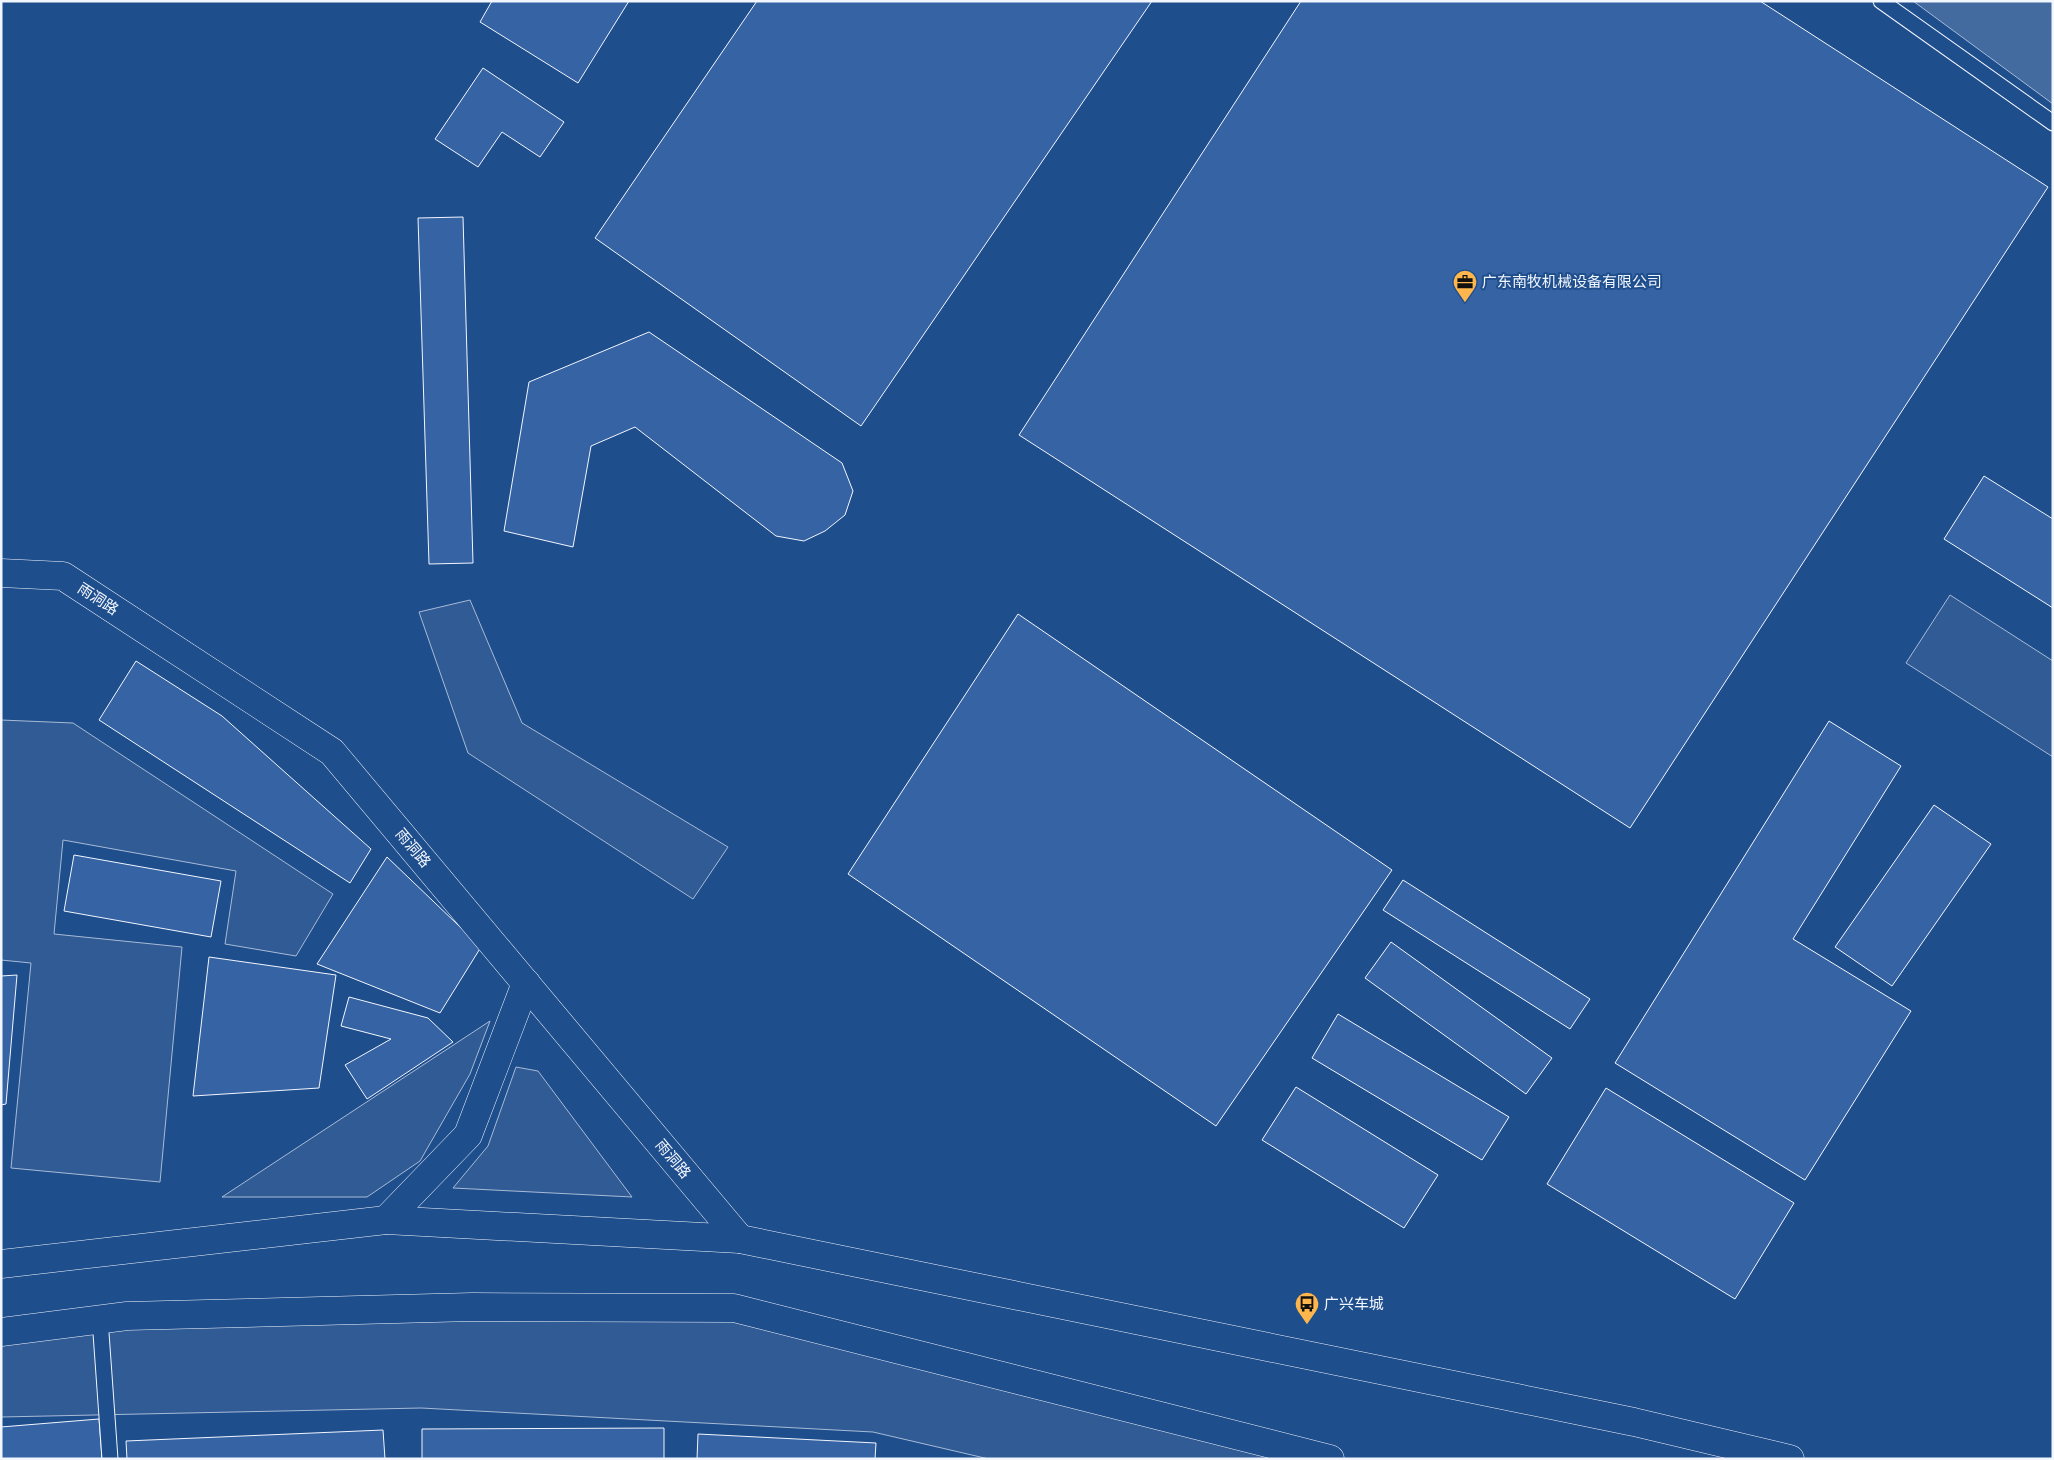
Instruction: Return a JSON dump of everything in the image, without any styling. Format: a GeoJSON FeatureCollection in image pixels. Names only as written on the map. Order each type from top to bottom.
{"type":"FeatureCollection","features":[{"type":"Feature","properties":{"kind":"main road","name":"雨洞路"},"geometry":{"type":"LineString","coordinates":[[1,573],[63,576],[332,752],[740,1239]]}},
{"type":"Feature","properties":{"kind":"main road"},"geometry":{"type":"LineString","coordinates":[[386,1220],[468,1135],[526,983]]}},
{"type":"Feature","properties":{"kind":"main road"},"geometry":{"type":"LineString","coordinates":[[1,1264],[386,1220],[740,1239],[1634,1422],[1790,1459]]}},
{"type":"Feature","properties":{"kind":"main road"},"geometry":{"type":"LineString","coordinates":[[1,1332],[127,1316],[472,1307],[734,1308],[1330,1459]]}},
{"type":"Feature","properties":{"kind":"lane"},"geometry":{"type":"LineString","coordinates":[[1881,1],[2053,123]]}},
{"type":"Feature","properties":{"kind":"lane"},"geometry":{"type":"LineString","coordinates":[[100,1319],[110,1459]]}},
{"type":"Feature","properties":{"kind":"shaded area"},"geometry":{"type":"Polygon","coordinates":[[[1913,1],[2053,1],[2053,104],[1913,1]]]}},
{"type":"Feature","properties":{"kind":"shaded area"},"geometry":{"type":"Polygon","coordinates":[[[1950,595],[2053,661],[2053,757],[1906,663],[1950,595]]]}},
{"type":"Feature","properties":{"kind":"shaded area"},"geometry":{"type":"Polygon","coordinates":[[[470,600],[522,723],[728,847],[693,899],[468,753],[419,612],[470,600]]]}},
{"type":"Feature","properties":{"kind":"shaded area"},"geometry":{"type":"Polygon","coordinates":[[[1,720],[73,723],[333,894],[296,956],[225,944],[236,871],[63,840],[54,934],[182,947],[160,1182],[11,1168],[31,963],[1,960],[1,720]]]}},
{"type":"Feature","properties":{"kind":"shaded area"},"geometry":{"type":"Polygon","coordinates":[[[490,1021],[470,1074],[420,1161],[367,1197],[222,1197],[490,1021]]]}},
{"type":"Feature","properties":{"kind":"shaded area"},"geometry":{"type":"Polygon","coordinates":[[[516,1067],[538,1071],[632,1197],[453,1188],[488,1146],[516,1067]]]}},
{"type":"Feature","properties":{"kind":"shaded area"},"geometry":{"type":"Polygon","coordinates":[[[734,1308],[1330,1459],[989,1459],[873,1432],[421,1408],[1,1417],[1,1332],[734,1308]]]}},
{"type":"Feature","properties":{"kind":"building"},"geometry":{"type":"Polygon","coordinates":[[[492,1],[629,1],[578,83],[480,22],[492,1]]]}},
{"type":"Feature","properties":{"kind":"building"},"geometry":{"type":"Polygon","coordinates":[[[757,1],[1152,1],[861,426],[595,238],[757,1]]]}},
{"type":"Feature","properties":{"kind":"building"},"geometry":{"type":"Polygon","coordinates":[[[1301,1],[1760,1],[2048,187],[1630,828],[1019,435],[1301,1]]]}},
{"type":"Feature","properties":{"kind":"building"},"geometry":{"type":"Polygon","coordinates":[[[483,68],[564,122],[540,157],[502,132],[478,167],[435,139],[483,68]]]}},
{"type":"Feature","properties":{"kind":"building"},"geometry":{"type":"Polygon","coordinates":[[[463,217],[473,563],[429,564],[418,218],[463,217]]]}},
{"type":"Feature","properties":{"kind":"building"},"geometry":{"type":"Polygon","coordinates":[[[649,332],[842,463],[853,491],[845,515],[825,531],[804,541],[776,536],[635,427],[591,446],[573,547],[504,531],[529,382],[649,332]]]}},
{"type":"Feature","properties":{"kind":"building"},"geometry":{"type":"Polygon","coordinates":[[[1984,476],[2053,519],[2053,608],[1944,539],[1984,476]]]}},
{"type":"Feature","properties":{"kind":"building"},"geometry":{"type":"Polygon","coordinates":[[[1018,614],[1392,870],[1216,1126],[848,874],[1018,614]]]}},
{"type":"Feature","properties":{"kind":"building"},"geometry":{"type":"Polygon","coordinates":[[[136,661],[222,716],[371,849],[350,883],[99,720],[136,661]]]}},
{"type":"Feature","properties":{"kind":"building"},"geometry":{"type":"Polygon","coordinates":[[[1829,721],[1901,766],[1793,939],[1911,1011],[1805,1180],[1615,1063],[1829,721]]]}},
{"type":"Feature","properties":{"kind":"building"},"geometry":{"type":"Polygon","coordinates":[[[1934,805],[1991,844],[1892,986],[1835,947],[1934,805]]]}},
{"type":"Feature","properties":{"kind":"building"},"geometry":{"type":"Polygon","coordinates":[[[74,855],[221,881],[211,937],[64,911],[74,855]]]}},
{"type":"Feature","properties":{"kind":"building"},"geometry":{"type":"Polygon","coordinates":[[[387,857],[481,947],[440,1013],[317,964],[387,857]]]}},
{"type":"Feature","properties":{"kind":"building"},"geometry":{"type":"Polygon","coordinates":[[[1403,880],[1590,999],[1570,1029],[1383,910],[1403,880]]]}},
{"type":"Feature","properties":{"kind":"building"},"geometry":{"type":"Polygon","coordinates":[[[1391,942],[1552,1058],[1526,1094],[1365,978],[1391,942]]]}},
{"type":"Feature","properties":{"kind":"building"},"geometry":{"type":"Polygon","coordinates":[[[209,957],[336,975],[319,1088],[193,1096],[209,957]]]}},
{"type":"Feature","properties":{"kind":"building"},"geometry":{"type":"Polygon","coordinates":[[[17,975],[6,1104],[1,1105],[1,976],[17,975]]]}},
{"type":"Feature","properties":{"kind":"building"},"geometry":{"type":"Polygon","coordinates":[[[349,997],[428,1018],[453,1042],[367,1099],[345,1065],[391,1039],[341,1026],[349,997]]]}},
{"type":"Feature","properties":{"kind":"building"},"geometry":{"type":"Polygon","coordinates":[[[1338,1014],[1509,1117],[1482,1160],[1312,1058],[1338,1014]]]}},
{"type":"Feature","properties":{"kind":"building"},"geometry":{"type":"Polygon","coordinates":[[[1296,1087],[1438,1175],[1404,1228],[1262,1140],[1296,1087]]]}},
{"type":"Feature","properties":{"kind":"building"},"geometry":{"type":"Polygon","coordinates":[[[1606,1088],[1794,1203],[1735,1299],[1547,1184],[1606,1088]]]}},
{"type":"Feature","properties":{"kind":"building"},"geometry":{"type":"Polygon","coordinates":[[[99,1419],[102,1459],[1,1459],[1,1427],[99,1419]]]}},
{"type":"Feature","properties":{"kind":"building"},"geometry":{"type":"Polygon","coordinates":[[[664,1428],[664,1459],[422,1459],[422,1429],[664,1428]]]}},
{"type":"Feature","properties":{"kind":"building"},"geometry":{"type":"Polygon","coordinates":[[[383,1430],[385,1459],[127,1459],[126,1441],[383,1430]]]}},
{"type":"Feature","properties":{"kind":"building"},"geometry":{"type":"Polygon","coordinates":[[[698,1434],[876,1443],[875,1459],[697,1459],[698,1434]]]}},
{"type":"Feature","properties":{"kind":"place","name":"广东南牧机械设备有限公司"},"geometry":{"type":"Point","coordinates":[1465,303]}},
{"type":"Feature","properties":{"kind":"place","name":"广兴车城"},"geometry":{"type":"Point","coordinates":[1307,1325]}}]}
